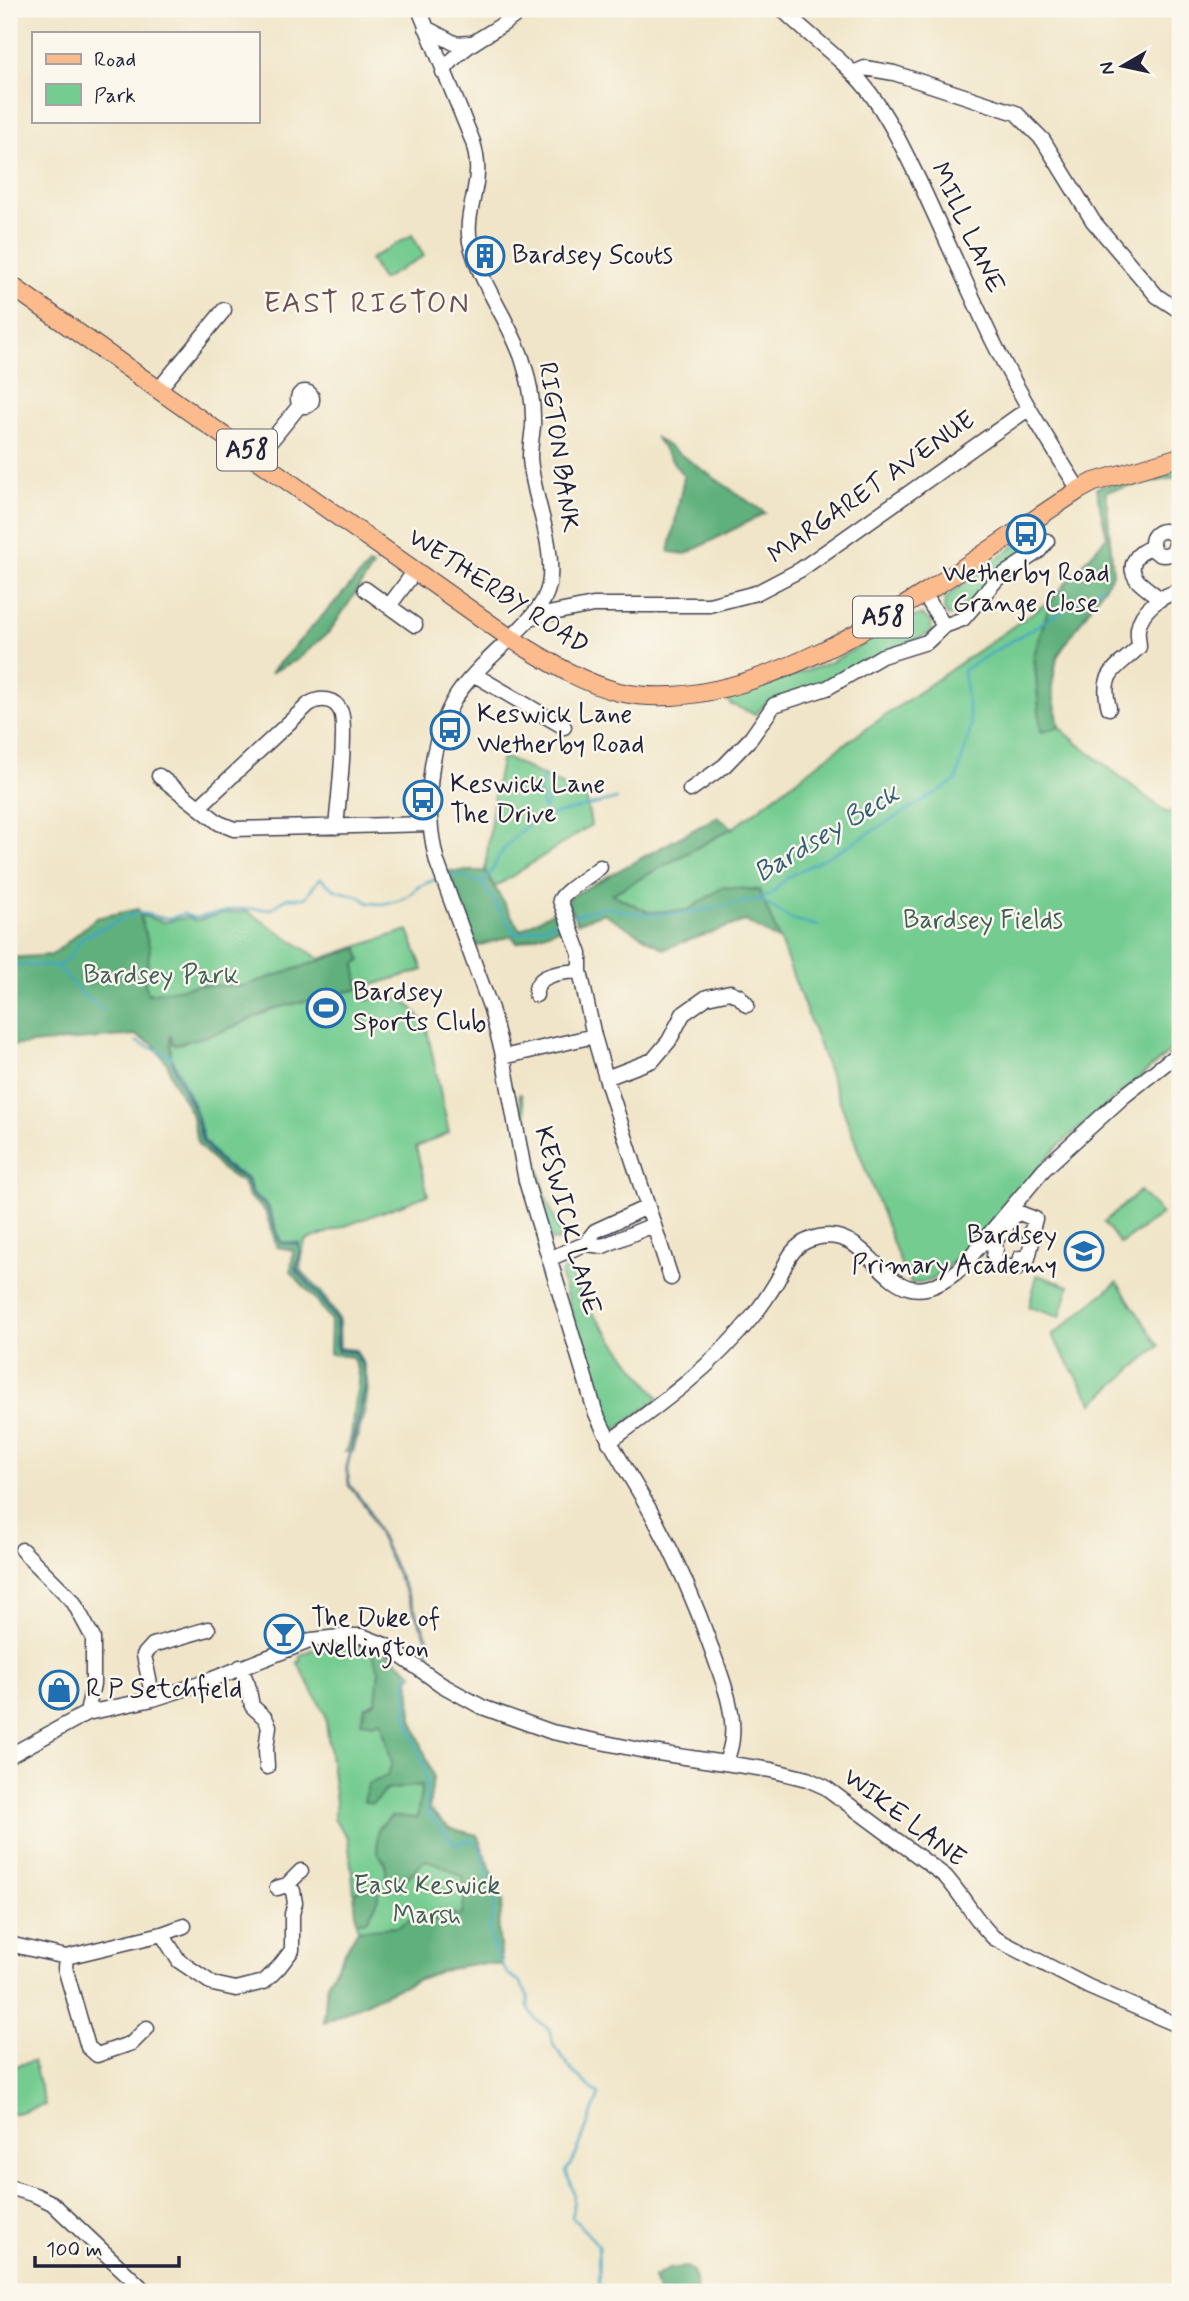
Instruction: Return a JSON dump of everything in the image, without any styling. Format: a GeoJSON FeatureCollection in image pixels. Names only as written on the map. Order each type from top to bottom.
{"type":"FeatureCollection","features":[{"type":"Feature","properties":{"kind":"main road","name":"WETHERBY ROAD"},"geometry":{"type":"LineString","coordinates":[[9,284],[510,638],[563,670],[593,684],[622,692],[679,695],[737,685],[775,671],[820,652],[925,595],[1094,482],[1180,457]]}},
{"type":"Feature","properties":{"kind":"street","name":"RIGTON BANK"},"geometry":{"type":"LineString","coordinates":[[419,9],[473,142],[477,159],[470,240],[484,279],[519,350],[530,390],[533,424],[530,458],[543,516],[550,579],[544,599],[533,617],[510,638]]}},
{"type":"Feature","properties":{"kind":"street"},"geometry":{"type":"LineString","coordinates":[[443,72],[470,43],[491,34],[523,9]]}},
{"type":"Feature","properties":{"kind":"street","name":"MILL LANE"},"geometry":{"type":"LineString","coordinates":[[782,9],[853,73],[882,111],[905,152],[985,326],[1028,409],[1079,490]]}},
{"type":"Feature","properties":{"kind":"street"},"geometry":{"type":"LineString","coordinates":[[426,29],[456,44],[470,43]]}},
{"type":"Feature","properties":{"kind":"street"},"geometry":{"type":"LineString","coordinates":[[853,73],[865,68],[894,73],[1016,113],[1043,140],[1093,221],[1157,296],[1180,311]]}},
{"type":"Feature","properties":{"kind":"street"},"geometry":{"type":"LineString","coordinates":[[159,389],[224,310]]}},
{"type":"Feature","properties":{"kind":"street"},"geometry":{"type":"LineString","coordinates":[[257,458],[300,405]]}},
{"type":"Feature","properties":{"kind":"street","name":"MARGARET AVENUE"},"geometry":{"type":"LineString","coordinates":[[533,617],[593,605],[709,605],[764,590],[800,570],[1028,409]]}},
{"type":"Feature","properties":{"kind":"street"},"geometry":{"type":"LineString","coordinates":[[690,790],[724,766],[745,745],[774,705],[827,688],[882,656],[927,642],[944,626],[963,619],[997,579],[1039,551],[1047,541]]}},
{"type":"Feature","properties":{"kind":"street"},"geometry":{"type":"LineString","coordinates":[[1153,547],[1141,550],[1136,556],[1133,569],[1139,582],[1160,599]]}},
{"type":"Feature","properties":{"kind":"street"},"geometry":{"type":"LineString","coordinates":[[389,606],[415,571]]}},
{"type":"Feature","properties":{"kind":"street"},"geometry":{"type":"LineString","coordinates":[[366,589],[415,625]]}},
{"type":"Feature","properties":{"kind":"street"},"geometry":{"type":"LineString","coordinates":[[1109,708],[1106,693],[1109,678],[1117,665],[1139,647],[1138,628],[1142,618],[1160,599],[1180,591]]}},
{"type":"Feature","properties":{"kind":"street"},"geometry":{"type":"LineString","coordinates":[[925,595],[944,626]]}},
{"type":"Feature","properties":{"kind":"street","name":"KESWICK LANE"},"geometry":{"type":"LineString","coordinates":[[510,638],[453,700],[433,749],[429,824],[432,842],[488,1000],[503,1057],[526,1181],[551,1258],[594,1411],[609,1442],[654,1517],[699,1614],[727,1699],[733,1738],[739,1749],[756,1767]]}},
{"type":"Feature","properties":{"kind":"street"},"geometry":{"type":"LineString","coordinates":[[475,675],[564,727]]}},
{"type":"Feature","properties":{"kind":"street"},"geometry":{"type":"LineString","coordinates":[[200,806],[309,704],[320,699],[337,706],[342,717],[336,827]]}},
{"type":"Feature","properties":{"kind":"street"},"geometry":{"type":"LineString","coordinates":[[159,776],[223,826],[234,829],[429,824]]}},
{"type":"Feature","properties":{"kind":"street"},"geometry":{"type":"LineString","coordinates":[[600,867],[560,900],[580,954],[580,971],[606,1078],[671,1278]]}},
{"type":"Feature","properties":{"kind":"street"},"geometry":{"type":"LineString","coordinates":[[536,995],[535,987],[543,979],[560,973],[580,971]]}},
{"type":"Feature","properties":{"kind":"street"},"geometry":{"type":"LineString","coordinates":[[606,1078],[653,1059],[669,1041],[683,1014],[707,997],[730,992],[739,996],[747,1005]]}},
{"type":"Feature","properties":{"kind":"street"},"geometry":{"type":"LineString","coordinates":[[503,1057],[594,1036]]}},
{"type":"Feature","properties":{"kind":"street"},"geometry":{"type":"LineString","coordinates":[[609,1442],[678,1391],[716,1358],[754,1315],[799,1245],[822,1237],[847,1241],[857,1246],[892,1279],[906,1287],[926,1290],[947,1280],[960,1269],[1044,1169],[1124,1096],[1180,1052]]}},
{"type":"Feature","properties":{"kind":"street"},"geometry":{"type":"LineString","coordinates":[[585,1244],[595,1231],[647,1207]]}},
{"type":"Feature","properties":{"kind":"street"},"geometry":{"type":"LineString","coordinates":[[551,1258],[585,1244],[603,1246],[653,1225]]}},
{"type":"Feature","properties":{"kind":"street"},"geometry":{"type":"LineString","coordinates":[[22,1550],[73,1601],[93,1638],[93,1684],[87,1713]]}},
{"type":"Feature","properties":{"kind":"street"},"geometry":{"type":"LineString","coordinates":[[153,1699],[144,1655],[153,1646],[208,1629]]}},
{"type":"Feature","properties":{"kind":"street"},"geometry":{"type":"LineString","coordinates":[[139,1636],[150,1648]]}},
{"type":"Feature","properties":{"kind":"street","name":"WIKE LANE"},"geometry":{"type":"LineString","coordinates":[[9,1756],[87,1713],[153,1699],[200,1684],[312,1640],[348,1636],[375,1640],[482,1707],[552,1732],[605,1745],[756,1767],[807,1779],[842,1798],[946,1876],[960,1892],[981,1926],[1009,1946],[1089,1987],[1180,2026]]}},
{"type":"Feature","properties":{"kind":"street"},"geometry":{"type":"LineString","coordinates":[[240,1667],[248,1685],[252,1706],[270,1726],[266,1749],[267,1769]]}},
{"type":"Feature","properties":{"kind":"street","name":"KESWICK LANE"},"geometry":{"type":"LineString","coordinates":[[726,1763],[733,1738]]}},
{"type":"Feature","properties":{"kind":"street"},"geometry":{"type":"LineString","coordinates":[[162,1934],[179,1961],[213,1984],[236,1989],[264,1982],[292,1950],[292,1914],[295,1903],[293,1891],[282,1886],[301,1871]]}},
{"type":"Feature","properties":{"kind":"street"},"geometry":{"type":"LineString","coordinates":[[9,1944],[66,1957],[162,1934],[184,1926]]}},
{"type":"Feature","properties":{"kind":"street"},"geometry":{"type":"LineString","coordinates":[[66,1957],[65,1968],[88,2047],[97,2054],[133,2047],[148,2028]]}},
{"type":"Feature","properties":{"kind":"street"},"geometry":{"type":"LineString","coordinates":[[9,2187],[51,2203],[146,2292]]}},
{"type":"Feature","properties":{"kind":"green space"},"geometry":{"type":"Polygon","coordinates":[[[412,235],[424,256],[382,280],[370,259],[412,235]]]}},
{"type":"Feature","properties":{"kind":"green space"},"geometry":{"type":"Polygon","coordinates":[[[655,437],[765,513],[686,554],[669,552],[684,477],[655,437]]]}},
{"type":"Feature","properties":{"kind":"green space"},"geometry":{"type":"Polygon","coordinates":[[[1180,464],[1180,477],[1106,491],[1113,574],[1057,657],[1052,686],[1059,727],[1041,732],[1034,655],[1051,600],[1107,537],[1096,488],[1180,464]]]}},
{"type":"Feature","properties":{"kind":"green space"},"geometry":{"type":"Polygon","coordinates":[[[1043,524],[1046,528],[1036,544],[1009,563],[961,614],[948,616],[944,610],[945,598],[1043,524]]]}},
{"type":"Feature","properties":{"kind":"green space"},"geometry":{"type":"Polygon","coordinates":[[[369,565],[373,567],[330,631],[297,660],[270,673],[369,565]]]}},
{"type":"Feature","properties":{"kind":"green space","name":"Bardsey Fields"},"geometry":{"type":"Polygon","coordinates":[[[1051,600],[1034,655],[1042,732],[1059,727],[1167,813],[1180,808],[1180,1043],[1057,1147],[978,1238],[953,1262],[932,1280],[912,1284],[905,1275],[759,890],[686,913],[648,912],[611,894],[733,828],[843,745],[1051,600]]]}},
{"type":"Feature","properties":{"kind":"green space"},"geometry":{"type":"Polygon","coordinates":[[[921,615],[931,621],[932,632],[835,679],[769,701],[755,714],[730,704],[727,696],[750,691],[831,662],[921,615]]]}},
{"type":"Feature","properties":{"kind":"green space"},"geometry":{"type":"Polygon","coordinates":[[[502,756],[586,797],[591,825],[495,887],[485,871],[502,756]]]}},
{"type":"Feature","properties":{"kind":"green space"},"geometry":{"type":"Polygon","coordinates":[[[717,817],[733,828],[612,894],[648,912],[688,910],[723,887],[759,890],[780,941],[745,921],[664,949],[603,913],[577,923],[568,904],[570,897],[717,817]]]}},
{"type":"Feature","properties":{"kind":"green space"},"geometry":{"type":"Polygon","coordinates":[[[448,871],[485,871],[520,930],[554,911],[563,927],[517,943],[512,936],[477,946],[448,871]]]}},
{"type":"Feature","properties":{"kind":"green space"},"geometry":{"type":"Polygon","coordinates":[[[138,909],[150,948],[145,983],[148,994],[200,985],[244,986],[358,948],[361,960],[355,964],[359,989],[276,1008],[221,1032],[174,1045],[170,1034],[171,1056],[177,1077],[195,1112],[202,1141],[222,1165],[246,1180],[252,1195],[267,1207],[280,1243],[298,1244],[300,1254],[295,1269],[336,1320],[337,1350],[355,1352],[363,1366],[366,1383],[350,1452],[345,1452],[351,1436],[358,1382],[352,1357],[330,1354],[331,1321],[291,1272],[293,1250],[277,1247],[265,1211],[249,1197],[243,1183],[220,1168],[198,1144],[191,1113],[172,1079],[168,1065],[153,1044],[135,1035],[9,1046],[9,958],[52,955],[96,918],[138,909]]]}},
{"type":"Feature","properties":{"kind":"green space","name":"Bardsey Sports Club"},"geometry":{"type":"Polygon","coordinates":[[[247,911],[320,959],[408,930],[423,970],[362,988],[366,1000],[386,997],[401,1000],[413,1009],[426,1025],[449,1133],[416,1147],[428,1195],[305,1241],[300,1269],[323,1294],[339,1319],[340,1348],[356,1350],[362,1361],[355,1351],[338,1350],[337,1319],[296,1269],[301,1254],[281,1242],[268,1206],[253,1194],[247,1179],[223,1164],[204,1141],[196,1111],[171,1056],[170,1030],[74,953],[134,917],[144,916],[165,922],[188,917],[196,921],[219,914],[247,911]]]}},
{"type":"Feature","properties":{"kind":"green space"},"geometry":{"type":"Polygon","coordinates":[[[519,1094],[546,1197],[562,1238],[558,1241],[552,1240],[548,1232],[531,1171],[519,1094]]]}},
{"type":"Feature","properties":{"kind":"green space"},"geometry":{"type":"Polygon","coordinates":[[[1140,1191],[1162,1214],[1120,1244],[1104,1222],[1140,1191]]]}},
{"type":"Feature","properties":{"kind":"green space"},"geometry":{"type":"Polygon","coordinates":[[[568,1269],[589,1309],[659,1398],[617,1429],[610,1428],[600,1408],[561,1277],[562,1271],[568,1269]]]}},
{"type":"Feature","properties":{"kind":"green space"},"geometry":{"type":"Polygon","coordinates":[[[1037,1275],[1069,1286],[1060,1317],[1029,1307],[1037,1275]]]}},
{"type":"Feature","properties":{"kind":"green space"},"geometry":{"type":"Polygon","coordinates":[[[1117,1282],[1159,1346],[1093,1403],[1052,1336],[1117,1282]]]}},
{"type":"Feature","properties":{"kind":"green space"},"geometry":{"type":"Polygon","coordinates":[[[367,1383],[364,1414],[353,1453],[367,1383]]]}},
{"type":"Feature","properties":{"kind":"green space","name":"Eask Keswick Marsh"},"geometry":{"type":"Polygon","coordinates":[[[338,1641],[379,1649],[413,1674],[409,1679],[412,1719],[433,1776],[429,1809],[449,1828],[477,1835],[503,1900],[498,1929],[502,1965],[482,1963],[436,1973],[324,2022],[327,1983],[358,1929],[348,1838],[334,1819],[336,1802],[325,1714],[297,1662],[301,1661],[299,1656],[327,1642],[338,1641]]]}},
{"type":"Feature","properties":{"kind":"green space"},"geometry":{"type":"Polygon","coordinates":[[[368,1644],[391,1655],[413,1674],[409,1679],[412,1719],[433,1776],[429,1809],[449,1828],[477,1835],[503,1900],[498,1929],[502,1965],[482,1963],[436,1973],[324,2022],[327,1983],[358,1930],[398,1927],[418,1914],[447,1922],[451,1913],[461,1916],[464,1902],[463,1877],[425,1860],[399,1886],[386,1881],[386,1863],[377,1853],[378,1828],[391,1816],[417,1818],[422,1785],[386,1790],[373,1803],[364,1802],[368,1784],[387,1776],[392,1763],[381,1721],[373,1724],[361,1722],[365,1707],[376,1701],[379,1670],[368,1644]]]}},
{"type":"Feature","properties":{"kind":"green space"},"geometry":{"type":"Polygon","coordinates":[[[364,1887],[379,1890],[377,1903],[367,1920],[357,1921],[354,1894],[364,1887]]]}},
{"type":"Feature","properties":{"kind":"green space"},"geometry":{"type":"Polygon","coordinates":[[[33,2061],[45,2105],[9,2115],[9,2068],[33,2061]]]}},
{"type":"Feature","properties":{"kind":"green space"},"geometry":{"type":"Polygon","coordinates":[[[687,2267],[693,2271],[697,2292],[658,2292],[654,2277],[669,2269],[687,2267]]]}},
{"type":"Feature","properties":{"kind":"water"},"geometry":{"type":"Polygon","coordinates":[[[171,1056],[196,1111],[204,1141],[223,1164],[248,1179],[253,1194],[268,1206],[281,1242],[299,1243],[301,1254],[297,1269],[337,1319],[338,1350],[355,1351],[364,1365],[367,1383],[347,1469],[350,1485],[367,1507],[429,1640],[431,1649],[421,1662],[418,1660],[430,1648],[428,1641],[366,1507],[349,1486],[346,1469],[366,1383],[363,1366],[354,1352],[337,1351],[336,1320],[295,1269],[300,1254],[298,1244],[280,1243],[267,1207],[252,1195],[246,1180],[222,1165],[202,1141],[195,1112],[177,1077],[171,1056]]]}},
{"type":"Feature","properties":{"kind":"waterway","name":"Bardsey Beck"},"geometry":{"type":"LineString","coordinates":[[573,916],[603,907],[647,915],[686,913],[759,899],[769,895],[788,877],[842,849],[956,781],[971,727],[963,670],[1102,587]]}},
{"type":"Feature","properties":{"kind":"waterway"},"geometry":{"type":"LineString","coordinates":[[543,778],[539,794],[544,810]]}},
{"type":"Feature","properties":{"kind":"waterway"},"geometry":{"type":"LineString","coordinates":[[543,816],[551,789]]}},
{"type":"Feature","properties":{"kind":"waterway"},"geometry":{"type":"LineString","coordinates":[[483,882],[505,848],[533,821],[617,799]]}},
{"type":"Feature","properties":{"kind":"waterway","name":"Bardsey Beck"},"geometry":{"type":"LineString","coordinates":[[448,876],[458,875],[482,883],[516,935],[563,920]]}},
{"type":"Feature","properties":{"kind":"waterway","name":"Bardsey Beck"},"geometry":{"type":"LineString","coordinates":[[57,966],[66,961],[83,937],[133,914],[162,918],[183,914],[195,918],[235,909],[272,909],[286,898],[305,898],[320,878],[335,890],[358,896],[369,903],[382,904],[398,901],[418,887],[438,878]]}},
{"type":"Feature","properties":{"kind":"waterway"},"geometry":{"type":"LineString","coordinates":[[759,899],[791,919],[818,926]]}},
{"type":"Feature","properties":{"kind":"waterway"},"geometry":{"type":"LineString","coordinates":[[9,965],[57,966],[82,994],[104,1010]]}},
{"type":"Feature","properties":{"kind":"waterway"},"geometry":{"type":"LineString","coordinates":[[137,1042],[171,1056],[171,1059]]}},
{"type":"Feature","properties":{"kind":"waterway"},"geometry":{"type":"LineString","coordinates":[[411,1672],[407,1677],[407,1719],[425,1769],[427,1812],[456,1845],[469,1839],[480,1847],[493,1889],[495,1908],[489,1929],[495,1951],[507,1973],[520,1982],[536,2020],[549,2029],[554,2046],[572,2071],[599,2095],[576,2155],[566,2171],[574,2193],[572,2217],[598,2245],[599,2292]]}},
{"type":"Feature","properties":{"kind":"place","name":"Bardsey Scouts"},"geometry":{"type":"Point","coordinates":[485,256]}},
{"type":"Feature","properties":{"kind":"place","name":"Wetherby Road Grange Close"},"geometry":{"type":"Point","coordinates":[1026,534]}},
{"type":"Feature","properties":{"kind":"place","name":"Keswick Lane Wetherby Road"},"geometry":{"type":"Point","coordinates":[450,730]}},
{"type":"Feature","properties":{"kind":"place","name":"Keswick Lane The Drive"},"geometry":{"type":"Point","coordinates":[423,800]}},
{"type":"Feature","properties":{"kind":"place","name":"Bardsey Sports Club"},"geometry":{"type":"Point","coordinates":[326,1008]}},
{"type":"Feature","properties":{"kind":"place","name":"Bardsey Primary Academy"},"geometry":{"type":"Point","coordinates":[1084,1251]}},
{"type":"Feature","properties":{"kind":"place","name":"The Duke of Wellington"},"geometry":{"type":"Point","coordinates":[284,1634]}},
{"type":"Feature","properties":{"kind":"place","name":"R P Setchfield"},"geometry":{"type":"Point","coordinates":[59,1690]}},
{"type":"Feature","properties":{"kind":"district","name":"EAST RIGTON"},"geometry":{"type":"Point","coordinates":[367,303]}},
{"type":"Feature","properties":{"kind":"park label","name":"Bardsey Park"},"geometry":{"type":"Point","coordinates":[161,976]}}]}
